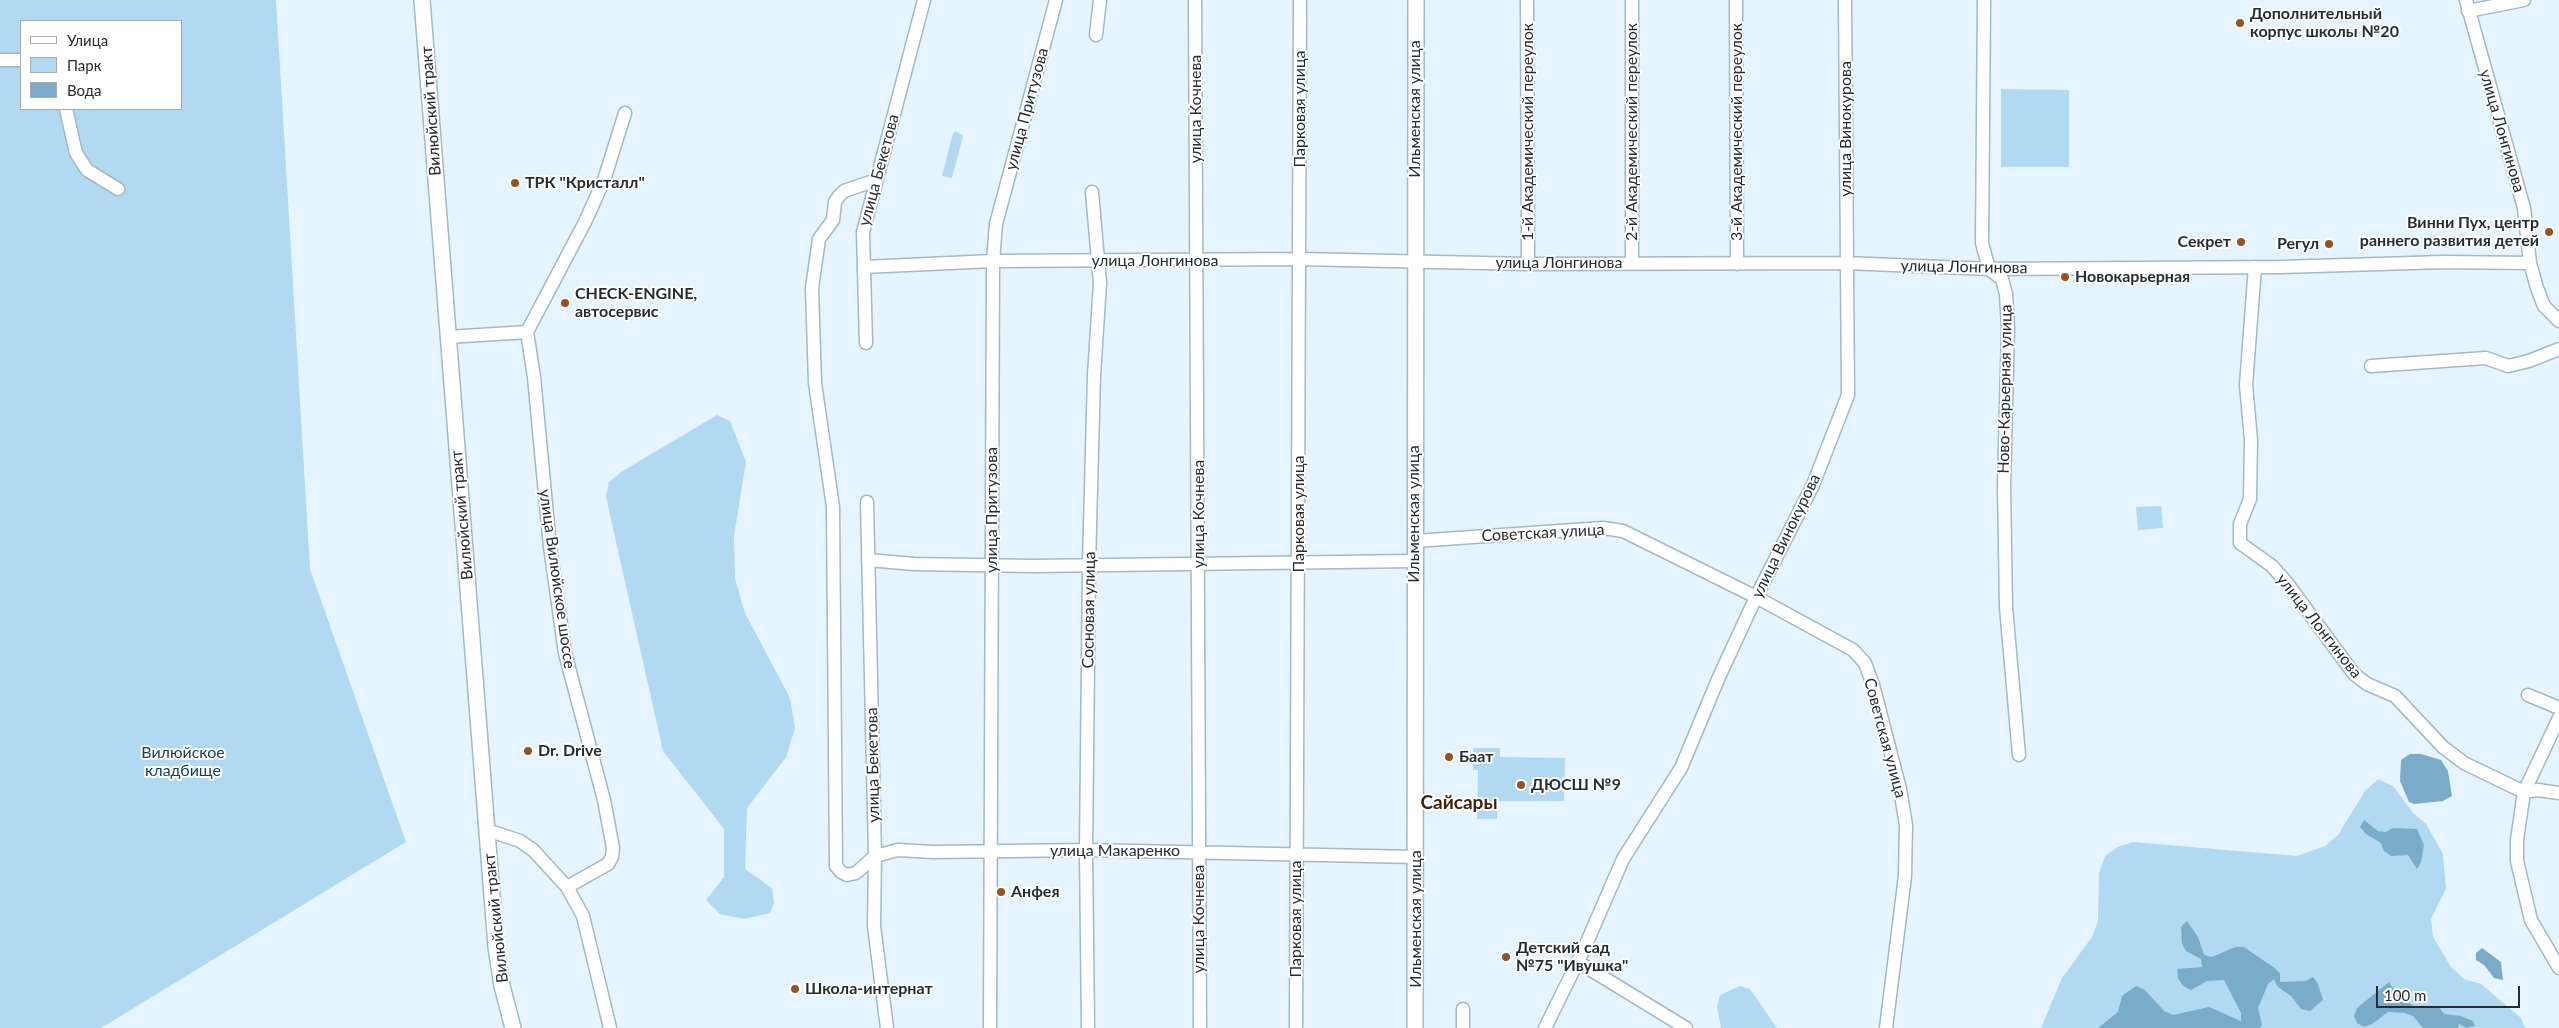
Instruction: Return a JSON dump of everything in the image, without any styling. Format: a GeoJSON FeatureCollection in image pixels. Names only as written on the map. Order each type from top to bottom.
{"type":"FeatureCollection","features":[{"type":"Feature","properties":{"kind":"main road","name":"Вилюйский тракт"},"geometry":{"type":"LineString","coordinates":[[422,0],[496,947],[513,1028]]}},
{"type":"Feature","properties":{"kind":"main road","name":"Ильменская улица"},"geometry":{"type":"LineString","coordinates":[[1415,1028],[1414,261],[1416,0]]}},
{"type":"Feature","properties":{"kind":"street","name":"улица Бекетова"},"geometry":{"type":"LineString","coordinates":[[866,343],[862,232],[924,0]]}},
{"type":"Feature","properties":{"kind":"street","name":"улица Притузова"},"geometry":{"type":"LineString","coordinates":[[990,1028],[993,261],[996,224],[1056,0]]}},
{"type":"Feature","properties":{"kind":"street"},"geometry":{"type":"LineString","coordinates":[[1096,35],[1100,0]]}},
{"type":"Feature","properties":{"kind":"street","name":"улица Кочнева"},"geometry":{"type":"LineString","coordinates":[[1195,0],[1200,563],[1200,1028]]}},
{"type":"Feature","properties":{"kind":"street","name":"Парковая улица"},"geometry":{"type":"LineString","coordinates":[[1296,1028],[1300,0]]}},
{"type":"Feature","properties":{"kind":"street","name":"1-й Академический переулок"},"geometry":{"type":"LineString","coordinates":[[1528,0],[1528,264]]}},
{"type":"Feature","properties":{"kind":"street","name":"2-й Академический переулок"},"geometry":{"type":"LineString","coordinates":[[1632,0],[1632,264]]}},
{"type":"Feature","properties":{"kind":"street","name":"3-й Академический переулок"},"geometry":{"type":"LineString","coordinates":[[1736,0],[1737,264]]}},
{"type":"Feature","properties":{"kind":"street","name":"улица Винокурова"},"geometry":{"type":"LineString","coordinates":[[1545,1028],[1578,962],[1622,859],[1681,768],[1719,677],[1756,597],[1812,485],[1848,396],[1845,0]]}},
{"type":"Feature","properties":{"kind":"street","name":"Ново-Карьерная улица"},"geometry":{"type":"LineString","coordinates":[[1984,0],[1982,243],[1989,269],[2002,279],[2006,294],[2008,328],[2004,486],[2006,607],[2019,755]]}},
{"type":"Feature","properties":{"kind":"street"},"geometry":{"type":"LineString","coordinates":[[2467,6],[2524,0]]}},
{"type":"Feature","properties":{"kind":"street","name":"улица Лонгинова"},"geometry":{"type":"LineString","coordinates":[[2467,6],[2524,208],[2530,264],[2544,306],[2559,322]]}},
{"type":"Feature","properties":{"kind":"street"},"geometry":{"type":"LineString","coordinates":[[0,60],[20,60]]}},
{"type":"Feature","properties":{"kind":"street"},"geometry":{"type":"LineString","coordinates":[[66,110],[76,153],[87,170],[118,189]]}},
{"type":"Feature","properties":{"kind":"street"},"geometry":{"type":"LineString","coordinates":[[448,337],[528,332],[585,222],[604,180],[625,112]]}},
{"type":"Feature","properties":{"kind":"street"},"geometry":{"type":"LineString","coordinates":[[875,856],[856,873],[848,874],[841,872],[836,866],[833,507],[815,383],[812,309],[816,249],[819,239],[833,220],[835,202],[844,191],[876,180]]}},
{"type":"Feature","properties":{"kind":"street","name":"Сосновая улица"},"geometry":{"type":"LineString","coordinates":[[1088,1028],[1086,850],[1089,565],[1094,375],[1100,283],[1092,192]]}},
{"type":"Feature","properties":{"kind":"street","name":"улица Лонгинова"},"geometry":{"type":"LineString","coordinates":[[864,268],[993,261],[1300,259],[1528,264],[1846,263],[1989,269],[2255,267],[2444,262],[2530,264]]}},
{"type":"Feature","properties":{"kind":"street","name":"улица Лонгинова"},"geometry":{"type":"LineString","coordinates":[[2255,267],[2246,385],[2251,440],[2250,499],[2240,524],[2240,542],[2272,566],[2288,583],[2354,674],[2367,684],[2395,696],[2443,747],[2464,763],[2524,792],[2538,790],[2559,792]]}},
{"type":"Feature","properties":{"kind":"street","name":"улица Вилюйское шоссе"},"geometry":{"type":"LineString","coordinates":[[528,332],[550,547],[565,654],[604,800],[613,848],[608,864],[567,887]]}},
{"type":"Feature","properties":{"kind":"street"},"geometry":{"type":"LineString","coordinates":[[2371,366],[2486,358],[2508,366],[2529,361],[2559,349]]}},
{"type":"Feature","properties":{"kind":"street","name":"улица Бекетова"},"geometry":{"type":"LineString","coordinates":[[867,502],[875,856],[874,926],[887,1028]]}},
{"type":"Feature","properties":{"kind":"street","name":"Советская улица"},"geometry":{"type":"LineString","coordinates":[[1415,541],[1603,528],[1623,531],[1756,597],[1853,650],[1865,663],[1873,685],[1900,789],[1906,825],[1905,876],[1886,1028]]}},
{"type":"Feature","properties":{"kind":"street"},"geometry":{"type":"LineString","coordinates":[[868,560],[914,564],[1089,565],[1414,561]]}},
{"type":"Feature","properties":{"kind":"street"},"geometry":{"type":"LineString","coordinates":[[2528,695],[2559,708]]}},
{"type":"Feature","properties":{"kind":"street"},"geometry":{"type":"LineString","coordinates":[[2559,718],[2524,792],[2517,840],[2521,880],[2531,920],[2559,968]]}},
{"type":"Feature","properties":{"kind":"street"},"geometry":{"type":"LineString","coordinates":[[487,830],[520,841],[533,850],[567,887],[582,916],[610,1028]]}},
{"type":"Feature","properties":{"kind":"street","name":"улица Макаренко"},"geometry":{"type":"LineString","coordinates":[[875,856],[898,850],[991,852],[1086,850],[1297,856],[1416,857]]}},
{"type":"Feature","properties":{"kind":"street"},"geometry":{"type":"LineString","coordinates":[[1578,962],[1686,1028]]}},
{"type":"Feature","properties":{"kind":"street"},"geometry":{"type":"LineString","coordinates":[[1462,1028],[1463,1009]]}},
{"type":"Feature","properties":{"kind":"green space","name":"Вилюйское кладбище"},"geometry":{"type":"Polygon","coordinates":[[[0,0],[276,0],[310,569],[406,842],[101,1028],[0,1028],[0,0]]]}},
{"type":"Feature","properties":{"kind":"green space"},"geometry":{"type":"Polygon","coordinates":[[[2001,89],[2069,90],[2069,167],[2001,167],[2001,89]]]}},
{"type":"Feature","properties":{"kind":"green space"},"geometry":{"type":"Polygon","coordinates":[[[956,131],[963,136],[952,178],[942,176],[953,133],[956,131]]]}},
{"type":"Feature","properties":{"kind":"green space"},"geometry":{"type":"Polygon","coordinates":[[[717,415],[730,421],[746,462],[734,536],[735,579],[745,613],[790,698],[795,728],[786,757],[747,808],[745,869],[772,888],[774,903],[770,913],[744,919],[720,914],[706,900],[724,877],[724,829],[663,751],[606,497],[609,482],[621,472],[717,415]]]}},
{"type":"Feature","properties":{"kind":"green space"},"geometry":{"type":"Polygon","coordinates":[[[2161,506],[2163,528],[2138,530],[2136,507],[2161,506]]]}},
{"type":"Feature","properties":{"kind":"green space","name":"ДЮСШ №9"},"geometry":{"type":"Polygon","coordinates":[[[1473,748],[1500,748],[1500,757],[1565,758],[1564,801],[1498,801],[1497,819],[1477,819],[1478,770],[1473,770],[1473,748]]]}},
{"type":"Feature","properties":{"kind":"green space"},"geometry":{"type":"Polygon","coordinates":[[[2378,779],[2393,786],[2413,813],[2426,824],[2443,854],[2446,889],[2431,919],[2433,937],[2451,967],[2464,979],[2481,984],[2521,1018],[2525,1028],[2041,1028],[2062,978],[2092,937],[2098,921],[2099,873],[2105,856],[2118,847],[2133,842],[2297,856],[2325,846],[2338,835],[2365,791],[2378,779]]]}},
{"type":"Feature","properties":{"kind":"green space"},"geometry":{"type":"Polygon","coordinates":[[[1740,986],[1750,989],[1777,1028],[1721,1028],[1717,1006],[1720,995],[1740,986]]]}},
{"type":"Feature","properties":{"kind":"water"},"geometry":{"type":"Polygon","coordinates":[[[2410,754],[2421,754],[2441,760],[2448,771],[2452,796],[2443,801],[2414,804],[2409,802],[2400,781],[2401,760],[2410,754]]]}},
{"type":"Feature","properties":{"kind":"water"},"geometry":{"type":"Polygon","coordinates":[[[2364,820],[2378,831],[2386,832],[2393,828],[2417,829],[2424,845],[2421,862],[2417,869],[2408,855],[2391,856],[2384,851],[2381,843],[2366,834],[2360,827],[2364,820]]]}},
{"type":"Feature","properties":{"kind":"water"},"geometry":{"type":"Polygon","coordinates":[[[2187,921],[2198,937],[2204,955],[2212,957],[2235,947],[2244,947],[2280,973],[2280,982],[2306,981],[2313,977],[2318,984],[2323,1000],[2310,1011],[2301,1009],[2291,996],[2277,986],[2274,979],[2268,984],[2258,1008],[2262,1025],[2260,1028],[2098,1028],[2118,1012],[2122,996],[2136,986],[2145,990],[2164,1011],[2173,1015],[2209,1007],[2241,1021],[2241,1013],[2224,980],[2207,981],[2191,990],[2183,986],[2178,978],[2177,969],[2202,967],[2201,959],[2186,951],[2182,944],[2181,927],[2187,921]]]}},
{"type":"Feature","properties":{"kind":"water"},"geometry":{"type":"Polygon","coordinates":[[[2482,948],[2501,962],[2503,980],[2494,978],[2484,965],[2476,960],[2476,953],[2482,948]]]}},
{"type":"Feature","properties":{"kind":"water"},"geometry":{"type":"Polygon","coordinates":[[[2389,982],[2399,997],[2414,1006],[2422,1008],[2439,1007],[2444,1014],[2461,1016],[2473,1021],[2475,1026],[2466,1028],[2459,1024],[2458,1028],[2423,1028],[2413,1016],[2405,1013],[2388,1012],[2372,1024],[2364,1027],[2357,1023],[2354,1016],[2357,1008],[2389,982]]]}},
{"type":"Feature","properties":{"kind":"place","name":"Дополнительный корпус школы №20"},"geometry":{"type":"Point","coordinates":[2240,23]}},
{"type":"Feature","properties":{"kind":"place","name":"ТРК \"Кристалл\""},"geometry":{"type":"Point","coordinates":[515,183]}},
{"type":"Feature","properties":{"kind":"place","name":"Винни Пух, центр раннего развития детей"},"geometry":{"type":"Point","coordinates":[2549,232]}},
{"type":"Feature","properties":{"kind":"place","name":"Секрет"},"geometry":{"type":"Point","coordinates":[2241,242]}},
{"type":"Feature","properties":{"kind":"place","name":"Регул"},"geometry":{"type":"Point","coordinates":[2329,244]}},
{"type":"Feature","properties":{"kind":"place","name":"Новокарьерная"},"geometry":{"type":"Point","coordinates":[2065,277]}},
{"type":"Feature","properties":{"kind":"place","name":"CHECK-ENGINE, автосервис"},"geometry":{"type":"Point","coordinates":[565,303]}},
{"type":"Feature","properties":{"kind":"place","name":"Dr. Drive"},"geometry":{"type":"Point","coordinates":[528,751]}},
{"type":"Feature","properties":{"kind":"place","name":"Баат"},"geometry":{"type":"Point","coordinates":[1449,757]}},
{"type":"Feature","properties":{"kind":"place","name":"ДЮСШ №9"},"geometry":{"type":"Point","coordinates":[1521,785]}},
{"type":"Feature","properties":{"kind":"place","name":"Анфея"},"geometry":{"type":"Point","coordinates":[1001,892]}},
{"type":"Feature","properties":{"kind":"place","name":"Детский сад №75 \"Ивушка\""},"geometry":{"type":"Point","coordinates":[1506,957]}},
{"type":"Feature","properties":{"kind":"place","name":"Школа-интернат"},"geometry":{"type":"Point","coordinates":[795,989]}},
{"type":"Feature","properties":{"kind":"district","name":"Сайсары"},"geometry":{"type":"Point","coordinates":[1459,803]}}]}
